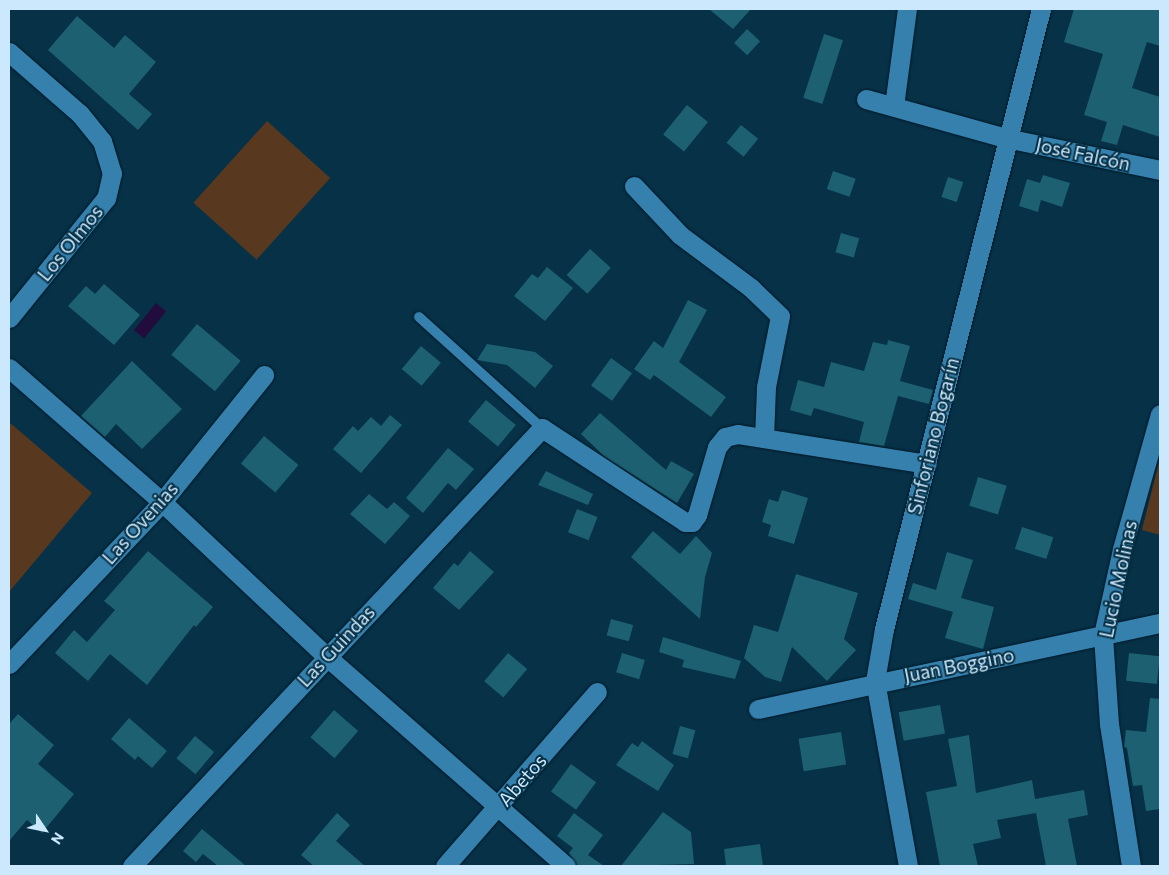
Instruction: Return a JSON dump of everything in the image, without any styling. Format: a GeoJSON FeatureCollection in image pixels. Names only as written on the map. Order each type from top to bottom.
{"type":"FeatureCollection","features":[{"type":"Feature","properties":{"kind":"street"},"geometry":{"type":"LineString","coordinates":[[894,106],[907,9]]}},
{"type":"Feature","properties":{"kind":"street","name":"Sinforiano Bogarín"},"geometry":{"type":"LineString","coordinates":[[908,866],[875,682],[884,629],[927,464],[1006,138],[1041,9]]}},
{"type":"Feature","properties":{"kind":"street","name":"Los Olmos"},"geometry":{"type":"LineString","coordinates":[[9,52],[80,114],[102,141],[112,173],[106,198],[9,318]]}},
{"type":"Feature","properties":{"kind":"street","name":"José Falcón"},"geometry":{"type":"LineString","coordinates":[[866,99],[1006,138],[1160,170]]}},
{"type":"Feature","properties":{"kind":"street"},"geometry":{"type":"LineString","coordinates":[[634,186],[680,235],[751,288],[780,316],[766,387],[764,438]]}},
{"type":"Feature","properties":{"kind":"street"},"geometry":{"type":"LineString","coordinates":[[9,368],[162,502],[326,656],[500,806],[566,866]]}},
{"type":"Feature","properties":{"kind":"street","name":"Las Ovenias"},"geometry":{"type":"LineString","coordinates":[[9,664],[162,502],[264,375]]}},
{"type":"Feature","properties":{"kind":"street","name":"Lucio Molinas"},"geometry":{"type":"LineString","coordinates":[[1131,866],[1109,724],[1103,636],[1122,549],[1160,414]]}},
{"type":"Feature","properties":{"kind":"street"},"geometry":{"type":"LineString","coordinates":[[542,428],[685,522],[692,522],[697,515],[718,447],[725,437],[738,434],[927,464]]}},
{"type":"Feature","properties":{"kind":"street","name":"Las Guindas"},"geometry":{"type":"LineString","coordinates":[[132,866],[326,656],[542,428]]}},
{"type":"Feature","properties":{"kind":"street","name":"Juan Boggino"},"geometry":{"type":"LineString","coordinates":[[758,709],[875,682],[1103,636],[1160,622]]}},
{"type":"Feature","properties":{"kind":"street","name":"Abetos"},"geometry":{"type":"LineString","coordinates":[[445,866],[500,806],[597,692]]}},
{"type":"Feature","properties":{"kind":"lane"},"geometry":{"type":"LineString","coordinates":[[419,317],[542,428]]}},
{"type":"Feature","properties":{"kind":"shaded area"},"geometry":{"type":"Polygon","coordinates":[[[267,121],[330,178],[257,260],[193,203],[267,121]]]}},
{"type":"Feature","properties":{"kind":"shaded area"},"geometry":{"type":"Polygon","coordinates":[[[156,303],[166,311],[144,338],[134,330],[156,303]]]}},
{"type":"Feature","properties":{"kind":"shaded area"},"geometry":{"type":"Polygon","coordinates":[[[9,422],[92,493],[9,592],[9,422]]]}},
{"type":"Feature","properties":{"kind":"shaded area"},"geometry":{"type":"Polygon","coordinates":[[[1160,458],[1160,535],[1142,530],[1160,458]]]}},
{"type":"Feature","properties":{"kind":"building"},"geometry":{"type":"Polygon","coordinates":[[[709,9],[751,9],[733,29],[709,9]]]}},
{"type":"Feature","properties":{"kind":"building"},"geometry":{"type":"Polygon","coordinates":[[[1074,9],[1160,9],[1160,46],[1147,42],[1132,88],[1160,97],[1160,137],[1123,125],[1117,145],[1101,141],[1107,122],[1084,115],[1103,54],[1064,42],[1074,9]]]}},
{"type":"Feature","properties":{"kind":"building"},"geometry":{"type":"Polygon","coordinates":[[[77,16],[114,48],[125,35],[156,62],[129,94],[152,114],[138,130],[48,50],[77,16]]]}},
{"type":"Feature","properties":{"kind":"building"},"geometry":{"type":"Polygon","coordinates":[[[747,29],[760,41],[747,55],[734,43],[747,29]]]}},
{"type":"Feature","properties":{"kind":"building"},"geometry":{"type":"Polygon","coordinates":[[[824,34],[843,40],[822,104],[803,98],[824,34]]]}},
{"type":"Feature","properties":{"kind":"building"},"geometry":{"type":"Polygon","coordinates":[[[687,105],[708,122],[684,152],[663,135],[687,105]]]}},
{"type":"Feature","properties":{"kind":"building"},"geometry":{"type":"Polygon","coordinates":[[[741,125],[758,139],[744,157],[727,143],[741,125]]]}},
{"type":"Feature","properties":{"kind":"building"},"geometry":{"type":"Polygon","coordinates":[[[833,171],[856,179],[850,197],[827,189],[833,171]]]}},
{"type":"Feature","properties":{"kind":"building"},"geometry":{"type":"Polygon","coordinates":[[[1043,175],[1070,183],[1062,207],[1041,200],[1038,212],[1019,206],[1027,179],[1040,183],[1043,175]]]}},
{"type":"Feature","properties":{"kind":"building"},"geometry":{"type":"Polygon","coordinates":[[[948,177],[963,182],[957,202],[942,197],[948,177]]]}},
{"type":"Feature","properties":{"kind":"building"},"geometry":{"type":"Polygon","coordinates":[[[841,233],[859,238],[854,257],[835,252],[841,233]]]}},
{"type":"Feature","properties":{"kind":"building"},"geometry":{"type":"Polygon","coordinates":[[[590,249],[611,268],[587,294],[567,275],[590,249]]]}},
{"type":"Feature","properties":{"kind":"building"},"geometry":{"type":"Polygon","coordinates":[[[547,267],[573,288],[545,321],[514,296],[532,274],[538,278],[547,267]]]}},
{"type":"Feature","properties":{"kind":"building"},"geometry":{"type":"Polygon","coordinates":[[[104,284],[140,315],[114,345],[68,306],[86,286],[95,294],[104,284]]]}},
{"type":"Feature","properties":{"kind":"building"},"geometry":{"type":"Polygon","coordinates":[[[688,300],[707,310],[679,362],[726,397],[711,417],[654,375],[650,380],[634,369],[654,341],[663,348],[688,300]]]}},
{"type":"Feature","properties":{"kind":"building"},"geometry":{"type":"Polygon","coordinates":[[[197,324],[241,361],[215,391],[171,355],[197,324]]]}},
{"type":"Feature","properties":{"kind":"building"},"geometry":{"type":"Polygon","coordinates":[[[888,340],[910,346],[900,381],[933,390],[929,404],[898,396],[884,446],[859,442],[864,422],[814,408],[811,416],[790,410],[798,380],[824,387],[831,362],[864,371],[873,342],[887,345],[888,340]]]}},
{"type":"Feature","properties":{"kind":"building"},"geometry":{"type":"Polygon","coordinates":[[[487,344],[535,352],[553,366],[535,388],[507,365],[477,360],[487,344]]]}},
{"type":"Feature","properties":{"kind":"building"},"geometry":{"type":"Polygon","coordinates":[[[421,346],[441,363],[422,386],[402,369],[421,346]]]}},
{"type":"Feature","properties":{"kind":"building"},"geometry":{"type":"Polygon","coordinates":[[[611,358],[632,373],[612,401],[591,386],[611,358]]]}},
{"type":"Feature","properties":{"kind":"building"},"geometry":{"type":"Polygon","coordinates":[[[132,361],[182,409],[142,449],[116,424],[105,437],[81,416],[132,361]]]}},
{"type":"Feature","properties":{"kind":"building"},"geometry":{"type":"Polygon","coordinates":[[[486,400],[516,425],[498,447],[468,421],[486,400]]]}},
{"type":"Feature","properties":{"kind":"building"},"geometry":{"type":"Polygon","coordinates":[[[600,413],[666,470],[671,461],[694,474],[677,503],[604,456],[581,434],[600,413]]]}},
{"type":"Feature","properties":{"kind":"building"},"geometry":{"type":"Polygon","coordinates":[[[390,415],[402,425],[361,473],[333,449],[353,426],[358,431],[371,417],[381,426],[390,415]]]}},
{"type":"Feature","properties":{"kind":"building"},"geometry":{"type":"Polygon","coordinates":[[[264,436],[298,465],[275,493],[241,464],[264,436]]]}},
{"type":"Feature","properties":{"kind":"building"},"geometry":{"type":"Polygon","coordinates":[[[448,448],[474,469],[456,490],[448,483],[423,513],[406,498],[448,448]]]}},
{"type":"Feature","properties":{"kind":"building"},"geometry":{"type":"Polygon","coordinates":[[[546,471],[593,494],[588,505],[538,485],[546,471]]]}},
{"type":"Feature","properties":{"kind":"building"},"geometry":{"type":"Polygon","coordinates":[[[978,477],[1007,486],[998,514],[969,506],[978,477]]]}},
{"type":"Feature","properties":{"kind":"building"},"geometry":{"type":"Polygon","coordinates":[[[782,490],[808,498],[794,544],[768,536],[771,525],[762,522],[769,499],[778,502],[782,490]]]}},
{"type":"Feature","properties":{"kind":"building"},"geometry":{"type":"Polygon","coordinates":[[[369,494],[387,509],[394,502],[410,516],[385,544],[350,514],[369,494]]]}},
{"type":"Feature","properties":{"kind":"building"},"geometry":{"type":"Polygon","coordinates":[[[577,509],[598,517],[589,540],[568,532],[577,509]]]}},
{"type":"Feature","properties":{"kind":"building"},"geometry":{"type":"Polygon","coordinates":[[[1022,527],[1053,537],[1046,559],[1015,549],[1022,527]]]}},
{"type":"Feature","properties":{"kind":"building"},"geometry":{"type":"Polygon","coordinates":[[[653,531],[680,554],[696,536],[712,553],[705,577],[700,619],[631,557],[653,531]]]}},
{"type":"Feature","properties":{"kind":"building"},"geometry":{"type":"Polygon","coordinates":[[[148,551],[213,607],[196,627],[194,625],[147,685],[110,654],[88,681],[55,653],[74,630],[87,642],[115,610],[104,601],[148,551]]]}},
{"type":"Feature","properties":{"kind":"building"},"geometry":{"type":"Polygon","coordinates":[[[470,551],[494,572],[459,610],[433,588],[454,563],[458,566],[470,551]]]}},
{"type":"Feature","properties":{"kind":"building"},"geometry":{"type":"Polygon","coordinates":[[[947,552],[973,560],[961,598],[994,607],[983,649],[945,638],[953,612],[908,599],[913,583],[936,590],[947,552]]]}},
{"type":"Feature","properties":{"kind":"building"},"geometry":{"type":"Polygon","coordinates":[[[796,574],[858,593],[844,639],[856,650],[827,681],[792,647],[781,682],[765,677],[744,658],[754,625],[778,632],[796,574]]]}},
{"type":"Feature","properties":{"kind":"building"},"geometry":{"type":"Polygon","coordinates":[[[611,619],[633,625],[629,641],[607,635],[611,619]]]}},
{"type":"Feature","properties":{"kind":"building"},"geometry":{"type":"Polygon","coordinates":[[[663,637],[741,661],[735,679],[682,667],[684,660],[659,652],[663,637]]]}},
{"type":"Feature","properties":{"kind":"building"},"geometry":{"type":"Polygon","coordinates":[[[508,653],[527,669],[503,697],[484,681],[508,653]]]}},
{"type":"Feature","properties":{"kind":"building"},"geometry":{"type":"Polygon","coordinates":[[[622,653],[645,660],[639,679],[616,672],[622,653]]]}},
{"type":"Feature","properties":{"kind":"building"},"geometry":{"type":"Polygon","coordinates":[[[1129,653],[1160,656],[1157,684],[1126,681],[1129,653]]]}},
{"type":"Feature","properties":{"kind":"building"},"geometry":{"type":"Polygon","coordinates":[[[1150,698],[1160,699],[1160,809],[1146,811],[1142,785],[1133,786],[1127,748],[1124,747],[1126,730],[1146,732],[1150,698]]]}},
{"type":"Feature","properties":{"kind":"building"},"geometry":{"type":"Polygon","coordinates":[[[940,705],[945,734],[904,741],[899,712],[940,705]]]}},
{"type":"Feature","properties":{"kind":"building"},"geometry":{"type":"Polygon","coordinates":[[[334,710],[358,731],[335,758],[310,737],[334,710]]]}},
{"type":"Feature","properties":{"kind":"building"},"geometry":{"type":"Polygon","coordinates":[[[18,714],[54,745],[38,764],[74,794],[42,833],[27,820],[9,841],[9,724],[18,714]]]}},
{"type":"Feature","properties":{"kind":"building"},"geometry":{"type":"Polygon","coordinates":[[[129,718],[167,751],[152,768],[138,756],[135,760],[111,739],[129,718]]]}},
{"type":"Feature","properties":{"kind":"building"},"geometry":{"type":"Polygon","coordinates":[[[680,726],[695,730],[688,758],[672,754],[680,726]]]}},
{"type":"Feature","properties":{"kind":"building"},"geometry":{"type":"Polygon","coordinates":[[[841,732],[846,765],[804,771],[799,739],[841,732]]]}},
{"type":"Feature","properties":{"kind":"building"},"geometry":{"type":"Polygon","coordinates":[[[969,735],[976,793],[1032,780],[1035,799],[1084,790],[1088,815],[1068,819],[1077,866],[1046,866],[1036,813],[997,820],[1001,838],[973,844],[978,866],[940,866],[926,792],[957,786],[948,739],[969,735]]]}},
{"type":"Feature","properties":{"kind":"building"},"geometry":{"type":"Polygon","coordinates":[[[195,736],[214,752],[196,774],[176,758],[195,736]]]}},
{"type":"Feature","properties":{"kind":"building"},"geometry":{"type":"Polygon","coordinates":[[[642,741],[674,765],[658,791],[616,765],[632,743],[638,747],[642,741]]]}},
{"type":"Feature","properties":{"kind":"building"},"geometry":{"type":"Polygon","coordinates":[[[571,764],[596,782],[576,810],[551,792],[571,764]]]}},
{"type":"Feature","properties":{"kind":"building"},"geometry":{"type":"Polygon","coordinates":[[[663,812],[691,832],[694,864],[621,866],[663,812]]]}},
{"type":"Feature","properties":{"kind":"building"},"geometry":{"type":"Polygon","coordinates":[[[337,813],[350,825],[336,841],[365,866],[314,866],[301,855],[337,813]]]}},
{"type":"Feature","properties":{"kind":"building"},"geometry":{"type":"Polygon","coordinates":[[[574,813],[603,835],[588,855],[604,866],[577,866],[569,853],[573,848],[557,836],[574,813]]]}},
{"type":"Feature","properties":{"kind":"building"},"geometry":{"type":"Polygon","coordinates":[[[202,829],[246,866],[218,866],[203,854],[196,862],[183,851],[202,829]]]}},
{"type":"Feature","properties":{"kind":"building"},"geometry":{"type":"Polygon","coordinates":[[[760,844],[763,866],[726,866],[724,849],[760,844]]]}}]}
